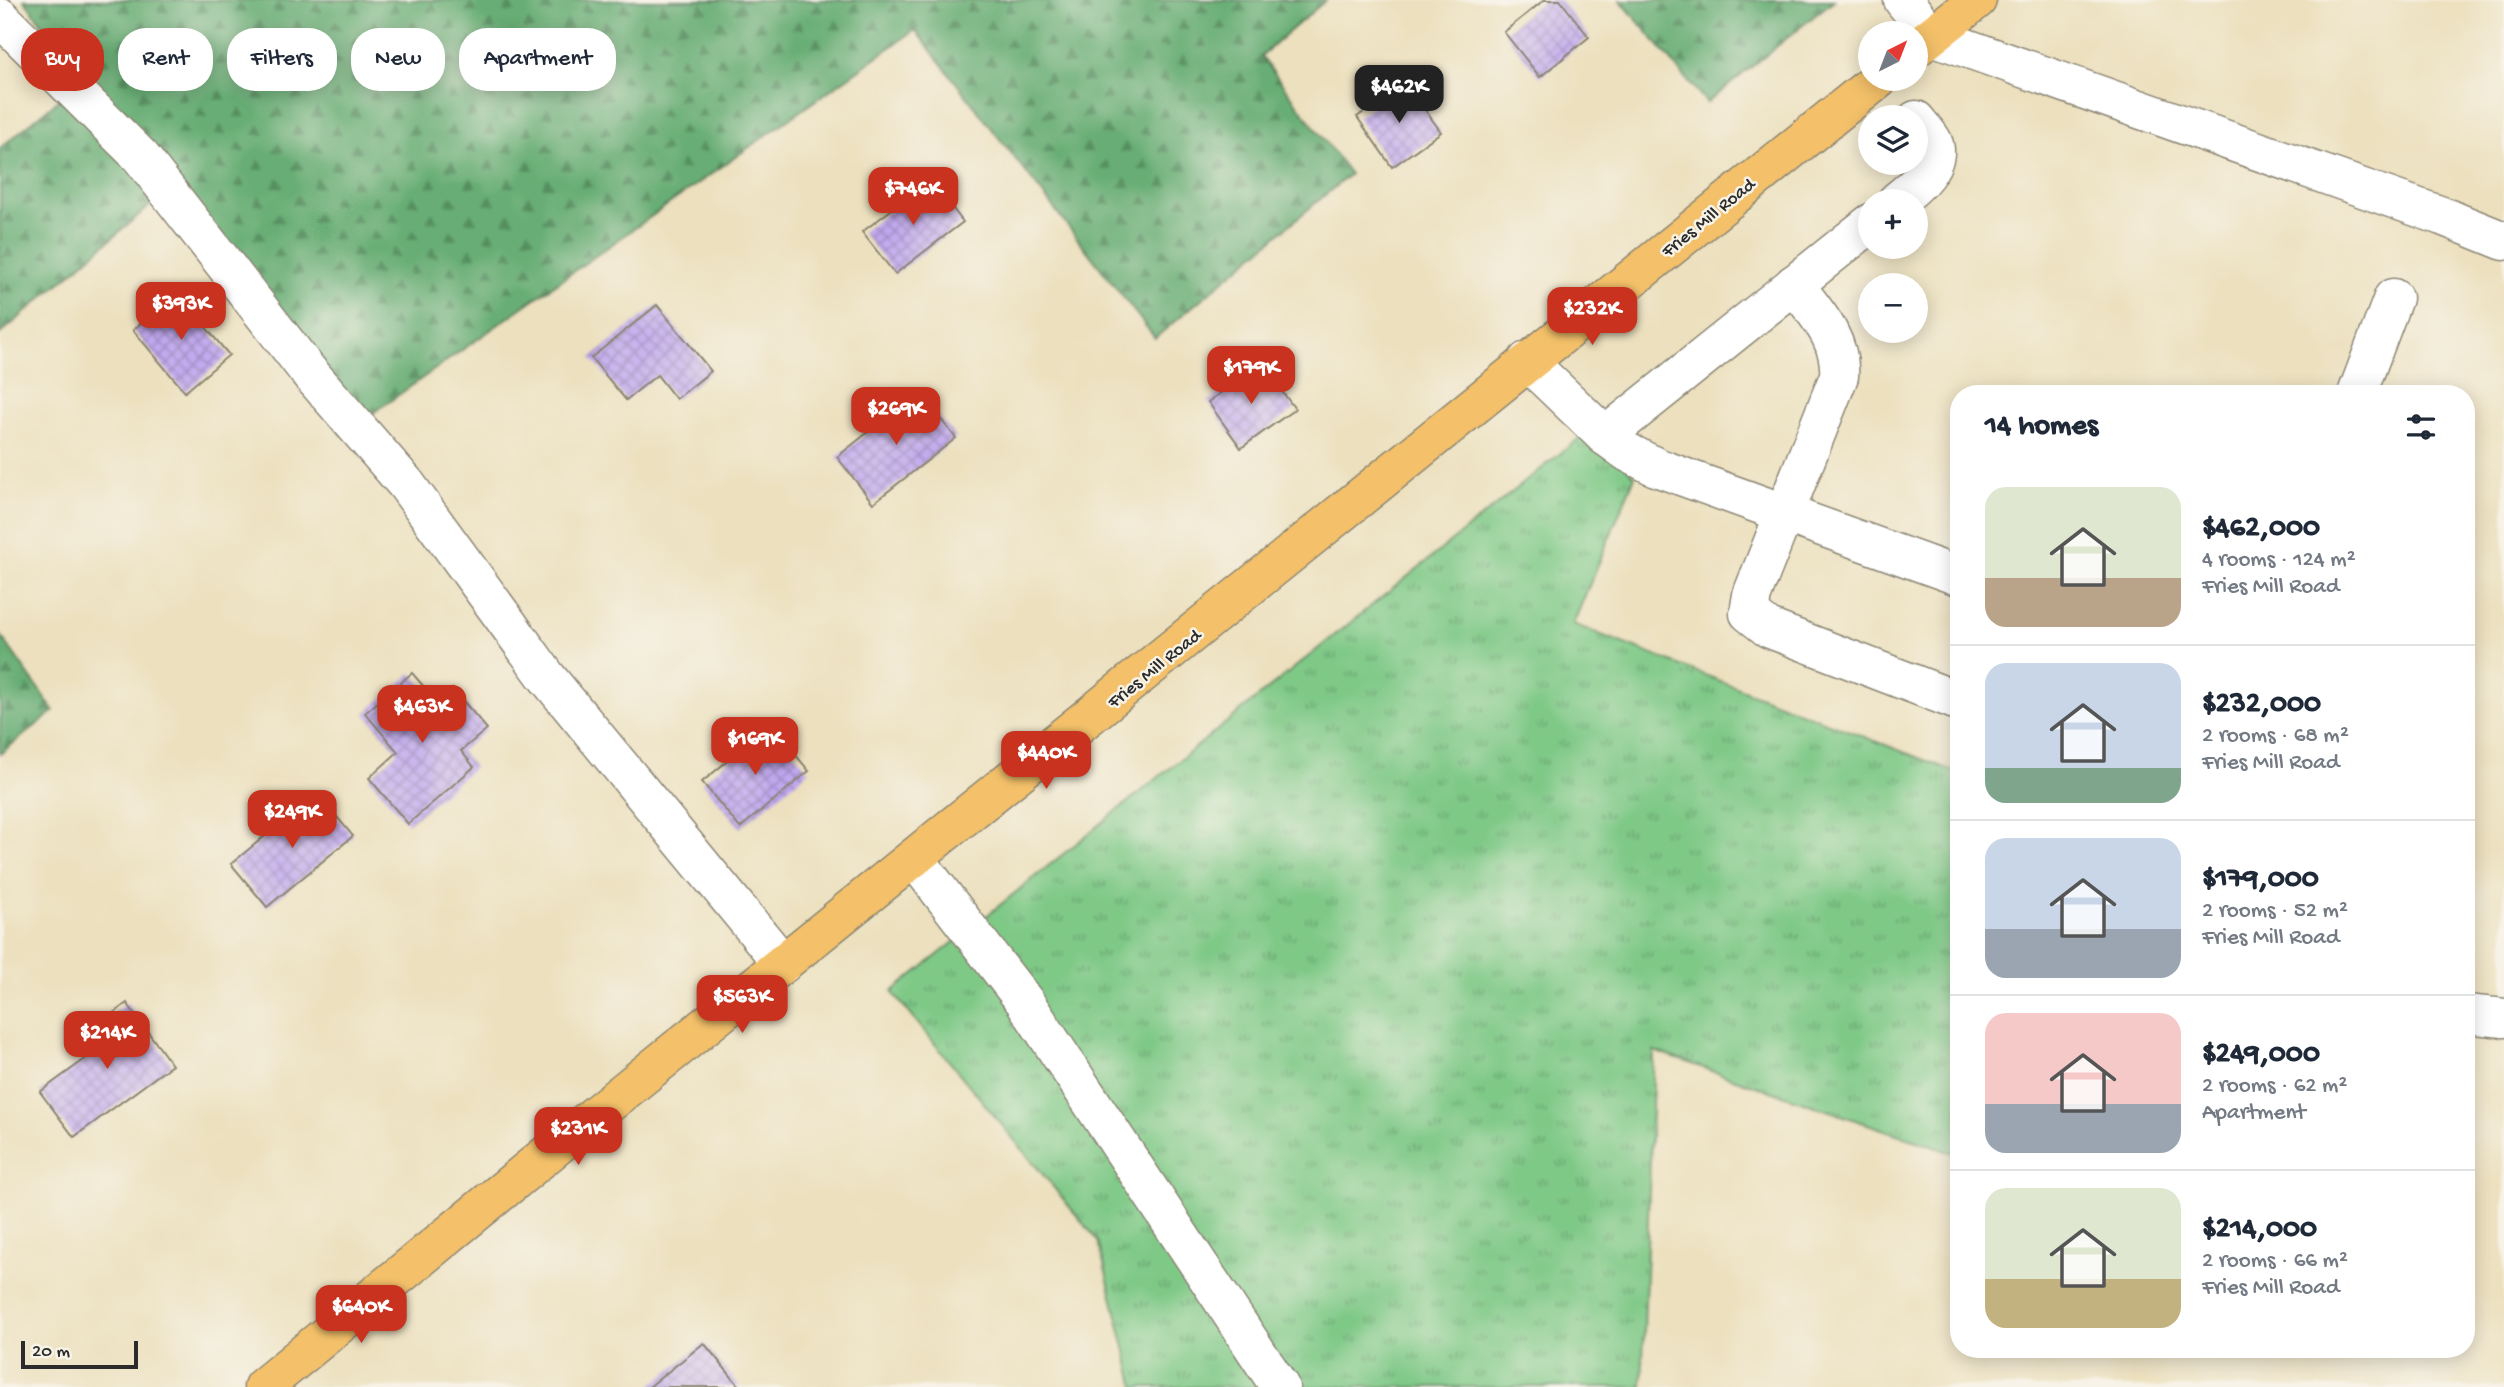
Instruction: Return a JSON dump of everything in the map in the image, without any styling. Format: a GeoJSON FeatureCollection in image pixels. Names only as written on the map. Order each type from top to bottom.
{"type":"FeatureCollection","features":[{"type":"Feature","properties":{"kind":"main road"},"geometry":{"type":"LineString","coordinates":[[1928,39],[1977,0]]}},
{"type":"Feature","properties":{"kind":"main road","name":"Fries Mill Road"},"geometry":{"type":"LineString","coordinates":[[263,1387],[1527,361],[1864,91]]}},
{"type":"Feature","properties":{"kind":"street"},"geometry":{"type":"LineString","coordinates":[[1903,0],[1914,21]]}},
{"type":"Feature","properties":{"kind":"street"},"geometry":{"type":"LineString","coordinates":[[0,17],[141,157],[308,371],[406,484],[546,676],[783,964]]}},
{"type":"Feature","properties":{"kind":"street"},"geometry":{"type":"LineString","coordinates":[[1928,43],[2442,216],[2504,241]]}},
{"type":"Feature","properties":{"kind":"street"},"geometry":{"type":"LineString","coordinates":[[1928,136],[1934,144],[1934,156],[1928,172]]}},
{"type":"Feature","properties":{"kind":"street"},"geometry":{"type":"LineString","coordinates":[[1910,189],[1925,175]]}},
{"type":"Feature","properties":{"kind":"street"},"geometry":{"type":"LineString","coordinates":[[1605,436],[1858,233]]}},
{"type":"Feature","properties":{"kind":"street"},"geometry":{"type":"LineString","coordinates":[[1794,285],[1831,335],[1840,362],[1831,397],[1749,605],[1749,613],[1768,628],[1950,698]]}},
{"type":"Feature","properties":{"kind":"street"},"geometry":{"type":"LineString","coordinates":[[2360,385],[2393,298]]}},
{"type":"Feature","properties":{"kind":"street"},"geometry":{"type":"LineString","coordinates":[[1527,361],[1605,436],[1627,452],[1656,467],[1950,573]]}},
{"type":"Feature","properties":{"kind":"street"},"geometry":{"type":"LineString","coordinates":[[915,859],[1025,1002],[1224,1298],[1280,1387]]}},
{"type":"Feature","properties":{"kind":"street"},"geometry":{"type":"LineString","coordinates":[[2475,1015],[2504,1018]]}},
{"type":"Feature","properties":{"kind":"green space"},"geometry":{"type":"Polygon","coordinates":[[[24,0],[1326,0],[1261,56],[1350,174],[1155,338],[915,30],[342,435],[160,197],[0,334],[0,148],[69,91],[104,91],[104,28],[45,28],[24,0]]]}},
{"type":"Feature","properties":{"kind":"green space"},"geometry":{"type":"Polygon","coordinates":[[[1620,0],[1834,0],[1707,103],[1620,0]]]}},
{"type":"Feature","properties":{"kind":"green space"},"geometry":{"type":"Polygon","coordinates":[[[1587,432],[1635,476],[1573,624],[1950,770],[1950,1152],[1654,1051],[1642,1387],[1135,1387],[1098,1241],[892,992],[1587,432]]]}},
{"type":"Feature","properties":{"kind":"green space"},"geometry":{"type":"Polygon","coordinates":[[[0,634],[54,711],[0,754],[0,634]]]}},
{"type":"Feature","properties":{"kind":"building"},"geometry":{"type":"Polygon","coordinates":[[[1544,0],[1560,0],[1589,37],[1540,77],[1504,32],[1544,0]]]}},
{"type":"Feature","properties":{"kind":"building"},"geometry":{"type":"Polygon","coordinates":[[[1405,82],[1441,132],[1392,167],[1357,117],[1405,82]]]}},
{"type":"Feature","properties":{"kind":"building"},"geometry":{"type":"Polygon","coordinates":[[[931,180],[963,222],[895,274],[862,232],[931,180]]]}},
{"type":"Feature","properties":{"kind":"building"},"geometry":{"type":"Polygon","coordinates":[[[177,293],[229,355],[185,392],[133,330],[177,293]]]}},
{"type":"Feature","properties":{"kind":"building"},"geometry":{"type":"Polygon","coordinates":[[[657,305],[711,371],[676,399],[657,375],[626,400],[591,358],[657,305]]]}},
{"type":"Feature","properties":{"kind":"building"},"geometry":{"type":"Polygon","coordinates":[[[1261,363],[1295,409],[1241,448],[1208,402],[1261,363]]]}},
{"type":"Feature","properties":{"kind":"building"},"geometry":{"type":"Polygon","coordinates":[[[919,392],[956,438],[873,503],[837,457],[919,392]]]}},
{"type":"Feature","properties":{"kind":"building"},"geometry":{"type":"Polygon","coordinates":[[[412,673],[438,703],[453,689],[487,729],[461,751],[474,767],[408,824],[369,778],[398,752],[365,713],[412,673]]]}},
{"type":"Feature","properties":{"kind":"building"},"geometry":{"type":"Polygon","coordinates":[[[771,725],[809,771],[740,828],[702,782],[771,725]]]}},
{"type":"Feature","properties":{"kind":"building"},"geometry":{"type":"Polygon","coordinates":[[[317,793],[353,836],[267,907],[231,864],[317,793]]]}},
{"type":"Feature","properties":{"kind":"building"},"geometry":{"type":"Polygon","coordinates":[[[127,1003],[172,1065],[74,1137],[40,1092],[92,1054],[80,1038],[127,1003]]]}},
{"type":"Feature","properties":{"kind":"building"},"geometry":{"type":"Polygon","coordinates":[[[704,1343],[740,1387],[649,1387],[704,1343]]]}}]}
